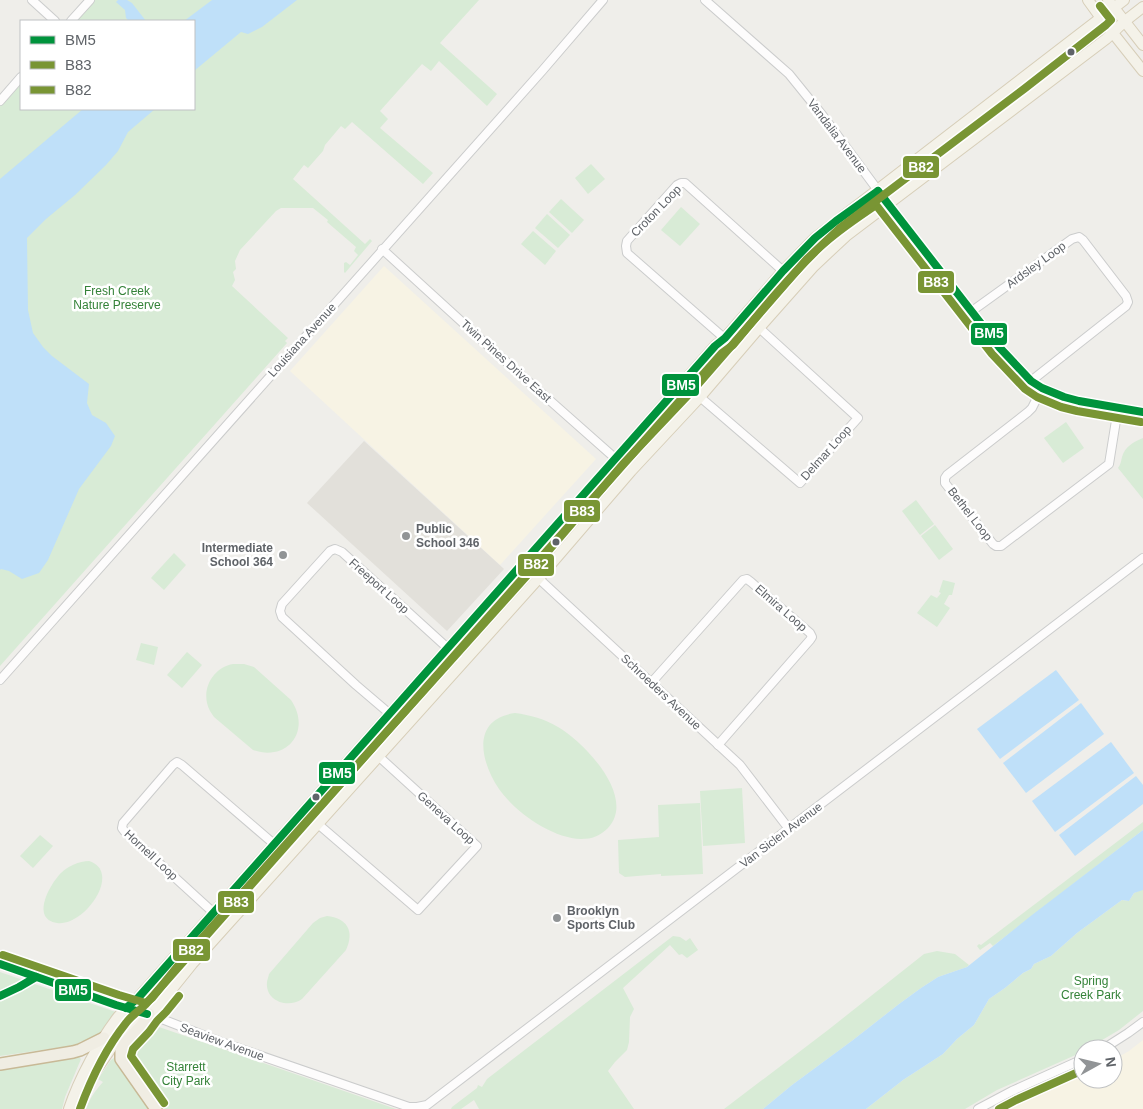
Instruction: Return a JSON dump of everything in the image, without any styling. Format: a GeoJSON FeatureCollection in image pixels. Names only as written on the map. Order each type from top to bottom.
{"type":"FeatureCollection","features":[{"type":"Feature","properties":{"kind":"highway"},"geometry":{"type":"LineString","coordinates":[[149,1014],[142,1025],[125,1043],[121,1051],[121,1058],[156,1109]]}},
{"type":"Feature","properties":{"kind":"highway"},"geometry":{"type":"LineString","coordinates":[[0,1064],[80,1050],[104,1038]]}},
{"type":"Feature","properties":{"kind":"main road"},"geometry":{"type":"LineString","coordinates":[[1088,0],[1143,71]]}},
{"type":"Feature","properties":{"kind":"main road"},"geometry":{"type":"LineString","coordinates":[[69,1109],[84,1073],[118,1016],[138,998],[783,271],[815,238],[836,221],[1101,18],[1111,4],[1124,0]]}},
{"type":"Feature","properties":{"kind":"main road"},"geometry":{"type":"LineString","coordinates":[[1111,4],[1143,45]]}},
{"type":"Feature","properties":{"kind":"main road"},"geometry":{"type":"LineString","coordinates":[[79,1109],[94,1073],[123,1032],[159,1005],[192,964],[539,578],[631,471],[700,397],[808,272],[829,251],[888,204],[1034,94],[1143,7]]}},
{"type":"Feature","properties":{"kind":"street"},"geometry":{"type":"LineString","coordinates":[[32,0],[54,20]]}},
{"type":"Feature","properties":{"kind":"street"},"geometry":{"type":"LineString","coordinates":[[72,20],[90,0]]}},
{"type":"Feature","properties":{"kind":"street","name":"Louisiana Avenue"},"geometry":{"type":"LineString","coordinates":[[0,680],[603,0]]}},
{"type":"Feature","properties":{"kind":"street","name":"Vandalia Avenue"},"geometry":{"type":"LineString","coordinates":[[705,0],[790,74],[1000,348],[1031,381],[1064,397],[1143,412]]}},
{"type":"Feature","properties":{"kind":"street"},"geometry":{"type":"LineString","coordinates":[[1,99],[20,78]]}},
{"type":"Feature","properties":{"kind":"street","name":"Croton Loop"},"geometry":{"type":"LineString","coordinates":[[739,351],[627,253],[627,241],[681,182],[685,183],[783,271]]}},
{"type":"Feature","properties":{"kind":"street","name":"Ardsley Loop"},"geometry":{"type":"LineString","coordinates":[[972,312],[1072,239],[1079,237],[1083,240],[1126,296],[1128,302],[1126,306],[1031,381]]}},
{"type":"Feature","properties":{"kind":"street","name":"Twin Pines Drive East"},"geometry":{"type":"LineString","coordinates":[[382,249],[485,343],[631,471]]}},
{"type":"Feature","properties":{"kind":"street","name":"Delmar Loop"},"geometry":{"type":"LineString","coordinates":[[700,397],[800,483],[858,418],[745,315]]}},
{"type":"Feature","properties":{"kind":"street","name":"Bethel Loop"},"geometry":{"type":"LineString","coordinates":[[1042,388],[1028,412],[945,478],[945,483],[996,546],[1001,546],[1109,464],[1118,408]]}},
{"type":"Feature","properties":{"kind":"street","name":"Freeport Loop"},"geometry":{"type":"LineString","coordinates":[[390,714],[282,617],[280,611],[282,604],[330,551],[342,552],[463,662]]}},
{"type":"Feature","properties":{"kind":"street","name":"Van Siclen Avenue"},"geometry":{"type":"LineString","coordinates":[[417,1108],[427,1105],[1143,558]]}},
{"type":"Feature","properties":{"kind":"street","name":"Schroeders Avenue"},"geometry":{"type":"LineString","coordinates":[[523,564],[740,765],[789,829]]}},
{"type":"Feature","properties":{"kind":"street","name":"Elmira Loop"},"geometry":{"type":"LineString","coordinates":[[651,683],[743,580],[752,582],[810,633],[812,637],[810,640],[718,745]]}},
{"type":"Feature","properties":{"kind":"street","name":"Geneva Loop"},"geometry":{"type":"LineString","coordinates":[[318,824],[418,910],[477,846],[364,743]]}},
{"type":"Feature","properties":{"kind":"street","name":"Hornell Loop"},"geometry":{"type":"LineString","coordinates":[[227,925],[125,832],[122,828],[123,823],[177,762],[274,844]]}},
{"type":"Feature","properties":{"kind":"street","name":"Seaview Avenue"},"geometry":{"type":"LineString","coordinates":[[0,964],[126,1008],[149,1014],[221,1042],[409,1107],[417,1108]]}},
{"type":"Feature","properties":{"kind":"street"},"geometry":{"type":"LineString","coordinates":[[1119,1039],[1143,1022]]}},
{"type":"Feature","properties":{"kind":"street"},"geometry":{"type":"LineString","coordinates":[[978,1109],[1012,1091],[1073,1064]]}},
{"type":"Feature","properties":{"kind":"shaded area"},"geometry":{"type":"Polygon","coordinates":[[[384,266],[596,459],[500,565],[290,371],[384,266]]]}},
{"type":"Feature","properties":{"kind":"shaded area","name":"Public School 346"},"geometry":{"type":"Polygon","coordinates":[[[364,441],[504,569],[447,631],[307,503],[364,441]]]}},
{"type":"Feature","properties":{"kind":"shaded area"},"geometry":{"type":"Polygon","coordinates":[[[1143,1040],[1143,1109],[1008,1109],[1073,1080],[1073,1089],[1123,1089],[1123,1054],[1143,1040]]]}},
{"type":"Feature","properties":{"kind":"green space"},"geometry":{"type":"Polygon","coordinates":[[[91,0],[224,0],[195,20],[73,20],[91,0]]]}},
{"type":"Feature","properties":{"kind":"green space","name":"Fresh Creek Nature Preserve"},"geometry":{"type":"Polygon","coordinates":[[[289,0],[479,0],[440,43],[497,94],[487,106],[439,61],[431,71],[422,64],[380,111],[388,119],[380,128],[433,173],[423,184],[352,122],[345,129],[341,126],[308,168],[304,165],[293,179],[365,244],[370,239],[372,241],[345,273],[344,263],[346,262],[350,265],[358,255],[354,251],[356,247],[313,208],[281,208],[240,250],[235,261],[236,269],[233,272],[235,280],[232,286],[288,338],[285,341],[287,343],[0,666],[0,567],[40,357],[24,310],[25,237],[145,110],[195,110],[195,63],[240,26],[289,0]]]}},
{"type":"Feature","properties":{"kind":"green space"},"geometry":{"type":"Polygon","coordinates":[[[20,80],[20,110],[92,110],[0,190],[0,103],[20,80]]]}},
{"type":"Feature","properties":{"kind":"green space"},"geometry":{"type":"Polygon","coordinates":[[[591,164],[605,179],[588,194],[575,178],[591,164]]]}},
{"type":"Feature","properties":{"kind":"green space"},"geometry":{"type":"Polygon","coordinates":[[[561,199],[584,220],[572,233],[549,212],[561,199]]]}},
{"type":"Feature","properties":{"kind":"green space"},"geometry":{"type":"Polygon","coordinates":[[[681,207],[700,224],[680,246],[661,230],[681,207]]]}},
{"type":"Feature","properties":{"kind":"green space"},"geometry":{"type":"Polygon","coordinates":[[[547,214],[570,235],[558,248],[535,228],[547,214]]]}},
{"type":"Feature","properties":{"kind":"green space"},"geometry":{"type":"Polygon","coordinates":[[[533,231],[556,251],[545,265],[521,244],[533,231]]]}},
{"type":"Feature","properties":{"kind":"green space"},"geometry":{"type":"Polygon","coordinates":[[[1066,422],[1084,448],[1063,463],[1044,438],[1066,422]]]}},
{"type":"Feature","properties":{"kind":"green space"},"geometry":{"type":"Polygon","coordinates":[[[1143,438],[1143,499],[1118,468],[1125,450],[1143,438]]]}},
{"type":"Feature","properties":{"kind":"green space"},"geometry":{"type":"Polygon","coordinates":[[[916,500],[934,524],[920,535],[902,511],[916,500]]]}},
{"type":"Feature","properties":{"kind":"green space"},"geometry":{"type":"Polygon","coordinates":[[[935,525],[953,549],[939,560],[921,536],[935,525]]]}},
{"type":"Feature","properties":{"kind":"green space"},"geometry":{"type":"Polygon","coordinates":[[[174,553],[186,565],[164,590],[151,578],[174,553]]]}},
{"type":"Feature","properties":{"kind":"green space"},"geometry":{"type":"Polygon","coordinates":[[[943,580],[955,583],[952,595],[949,595],[944,604],[950,608],[937,627],[917,613],[931,595],[937,598],[941,593],[939,592],[943,580]]]}},
{"type":"Feature","properties":{"kind":"green space"},"geometry":{"type":"Polygon","coordinates":[[[141,643],[158,647],[154,665],[136,660],[141,643]]]}},
{"type":"Feature","properties":{"kind":"green space"},"geometry":{"type":"Polygon","coordinates":[[[187,652],[202,665],[182,688],[167,675],[187,652]]]}},
{"type":"Feature","properties":{"kind":"green space"},"geometry":{"type":"Polygon","coordinates":[[[233,664],[244,664],[254,667],[291,700],[297,712],[299,723],[293,741],[286,748],[276,752],[265,753],[253,750],[212,714],[207,705],[206,696],[209,683],[221,669],[233,664]]]}},
{"type":"Feature","properties":{"kind":"green space"},"geometry":{"type":"Polygon","coordinates":[[[515,713],[548,722],[569,734],[593,757],[604,772],[612,786],[616,801],[615,815],[608,828],[602,833],[592,838],[581,839],[558,834],[525,815],[499,789],[487,766],[483,743],[491,723],[501,717],[515,713]]]}},
{"type":"Feature","properties":{"kind":"green space"},"geometry":{"type":"Polygon","coordinates":[[[742,788],[745,843],[703,846],[700,791],[742,788]]]}},
{"type":"Feature","properties":{"kind":"green space"},"geometry":{"type":"Polygon","coordinates":[[[700,803],[703,874],[661,876],[661,874],[625,877],[619,873],[618,840],[659,837],[658,805],[700,803]]]}},
{"type":"Feature","properties":{"kind":"green space"},"geometry":{"type":"Polygon","coordinates":[[[1143,822],[1143,830],[993,946],[990,943],[980,950],[977,946],[979,944],[981,945],[1143,822]]]}},
{"type":"Feature","properties":{"kind":"green space"},"geometry":{"type":"Polygon","coordinates":[[[40,835],[53,846],[33,868],[20,856],[40,835]]]}},
{"type":"Feature","properties":{"kind":"green space"},"geometry":{"type":"Polygon","coordinates":[[[89,861],[98,867],[102,876],[101,887],[96,898],[78,917],[68,922],[57,923],[49,920],[45,915],[44,908],[52,885],[67,868],[89,861]]]}},
{"type":"Feature","properties":{"kind":"green space","name":"Spring Creek Park"},"geometry":{"type":"Polygon","coordinates":[[[1143,889],[1143,1011],[1104,1039],[1073,1039],[1073,1056],[997,1090],[965,1109],[866,1109],[903,1080],[943,1054],[974,1025],[989,999],[1031,969],[1034,964],[1051,956],[1077,933],[1122,900],[1129,901],[1134,893],[1143,889]]]}},
{"type":"Feature","properties":{"kind":"green space"},"geometry":{"type":"Polygon","coordinates":[[[327,916],[340,919],[347,927],[350,937],[346,950],[302,999],[290,1003],[278,1001],[267,989],[269,974],[313,923],[327,916]]]}},
{"type":"Feature","properties":{"kind":"green space"},"geometry":{"type":"Polygon","coordinates":[[[673,936],[680,937],[686,941],[690,938],[698,950],[687,958],[682,954],[679,955],[670,945],[623,988],[634,1009],[630,1017],[629,1042],[627,1050],[608,1071],[634,1109],[479,1109],[474,1100],[461,1109],[451,1109],[477,1088],[478,1085],[482,1087],[487,1079],[673,936]]]}},
{"type":"Feature","properties":{"kind":"green space"},"geometry":{"type":"Polygon","coordinates":[[[937,951],[955,954],[969,965],[938,977],[921,988],[763,1109],[724,1109],[924,954],[937,951]]]}},
{"type":"Feature","properties":{"kind":"green space","name":"Starrett City Park"},"geometry":{"type":"Polygon","coordinates":[[[0,972],[396,1109],[165,1109],[127,1056],[81,1041],[77,1045],[0,1056],[0,972]]]}},
{"type":"Feature","properties":{"kind":"green space"},"geometry":{"type":"Polygon","coordinates":[[[78,1056],[81,1059],[62,1109],[0,1109],[0,1068],[78,1056]]]}},
{"type":"Feature","properties":{"kind":"green space"},"geometry":{"type":"Polygon","coordinates":[[[114,1058],[152,1109],[86,1109],[89,1101],[103,1082],[98,1079],[114,1058]]]}},
{"type":"Feature","properties":{"kind":"water"},"geometry":{"type":"Polygon","coordinates":[[[118,0],[127,0],[132,3],[145,20],[128,20],[125,10],[116,2],[118,0]]]}},
{"type":"Feature","properties":{"kind":"water"},"geometry":{"type":"Polygon","coordinates":[[[212,0],[297,0],[262,27],[248,34],[241,32],[195,70],[195,20],[185,20],[212,0]]]}},
{"type":"Feature","properties":{"kind":"water"},"geometry":{"type":"Polygon","coordinates":[[[82,110],[154,110],[128,132],[118,151],[106,165],[27,238],[28,310],[33,333],[52,356],[89,384],[87,403],[92,415],[106,423],[115,436],[111,446],[79,489],[48,560],[39,573],[22,579],[9,571],[0,570],[0,179],[82,110]]]}},
{"type":"Feature","properties":{"kind":"water"},"geometry":{"type":"Polygon","coordinates":[[[1056,670],[1079,700],[1000,759],[977,729],[1056,670]]]}},
{"type":"Feature","properties":{"kind":"water"},"geometry":{"type":"Polygon","coordinates":[[[1081,703],[1104,734],[1026,793],[1003,763],[1081,703]]]}},
{"type":"Feature","properties":{"kind":"water"},"geometry":{"type":"Polygon","coordinates":[[[1111,742],[1134,773],[1055,832],[1032,801],[1111,742]]]}},
{"type":"Feature","properties":{"kind":"water"},"geometry":{"type":"Polygon","coordinates":[[[1136,776],[1143,785],[1143,804],[1075,856],[1059,835],[1136,776]]]}},
{"type":"Feature","properties":{"kind":"water"},"geometry":{"type":"Polygon","coordinates":[[[1143,830],[1143,890],[1134,893],[1129,901],[1122,900],[1077,933],[1051,956],[1034,964],[1031,969],[989,999],[974,1025],[943,1054],[903,1080],[866,1109],[763,1109],[921,988],[938,977],[967,967],[1143,830]]]}},
{"type":"Feature","properties":{"kind":"transit line","name":"B82"},"geometry":{"type":"LineString","coordinates":[[3,955],[146,1003],[152,998],[185,957],[531,571],[623,464],[693,390],[807,259],[840,228],[1106,25],[1111,20],[1100,6]]}},
{"type":"Feature","properties":{"kind":"transit line","name":"BM5"},"geometry":{"type":"LineString","coordinates":[[878,191],[1000,348],[1031,381],[1064,397],[1143,412]]}},
{"type":"Feature","properties":{"kind":"transit line","name":"BM5"},"geometry":{"type":"LineString","coordinates":[[126,1008],[138,998],[783,271],[815,238],[878,191]]}},
{"type":"Feature","properties":{"kind":"transit line","name":"B83"},"geometry":{"type":"LineString","coordinates":[[80,1109],[100,1064],[128,1020],[145,1005],[722,353],[733,345],[797,270],[833,236],[876,205],[992,354],[1025,389],[1037,397],[1061,407],[1141,422]]}},
{"type":"Feature","properties":{"kind":"transit line","name":"BM5"},"geometry":{"type":"LineString","coordinates":[[0,964],[147,1014]]}},
{"type":"Feature","properties":{"kind":"transit line","name":"BM5"},"geometry":{"type":"LineString","coordinates":[[0,996],[36,977]]}},
{"type":"Feature","properties":{"kind":"transit line","name":"B83"},"geometry":{"type":"LineString","coordinates":[[164,1103],[131,1056],[133,1049],[179,996]]}},
{"type":"Feature","properties":{"kind":"transit line","name":"B83"},"geometry":{"type":"LineString","coordinates":[[999,1109],[1073,1074]]}},
{"type":"Feature","properties":{"kind":"place","name":"Public School 346"},"geometry":{"type":"Point","coordinates":[406,536]}},
{"type":"Feature","properties":{"kind":"place","name":"Intermediate School 364"},"geometry":{"type":"Point","coordinates":[283,555]}},
{"type":"Feature","properties":{"kind":"place","name":"Brooklyn Sports Club"},"geometry":{"type":"Point","coordinates":[557,918]}}]}
